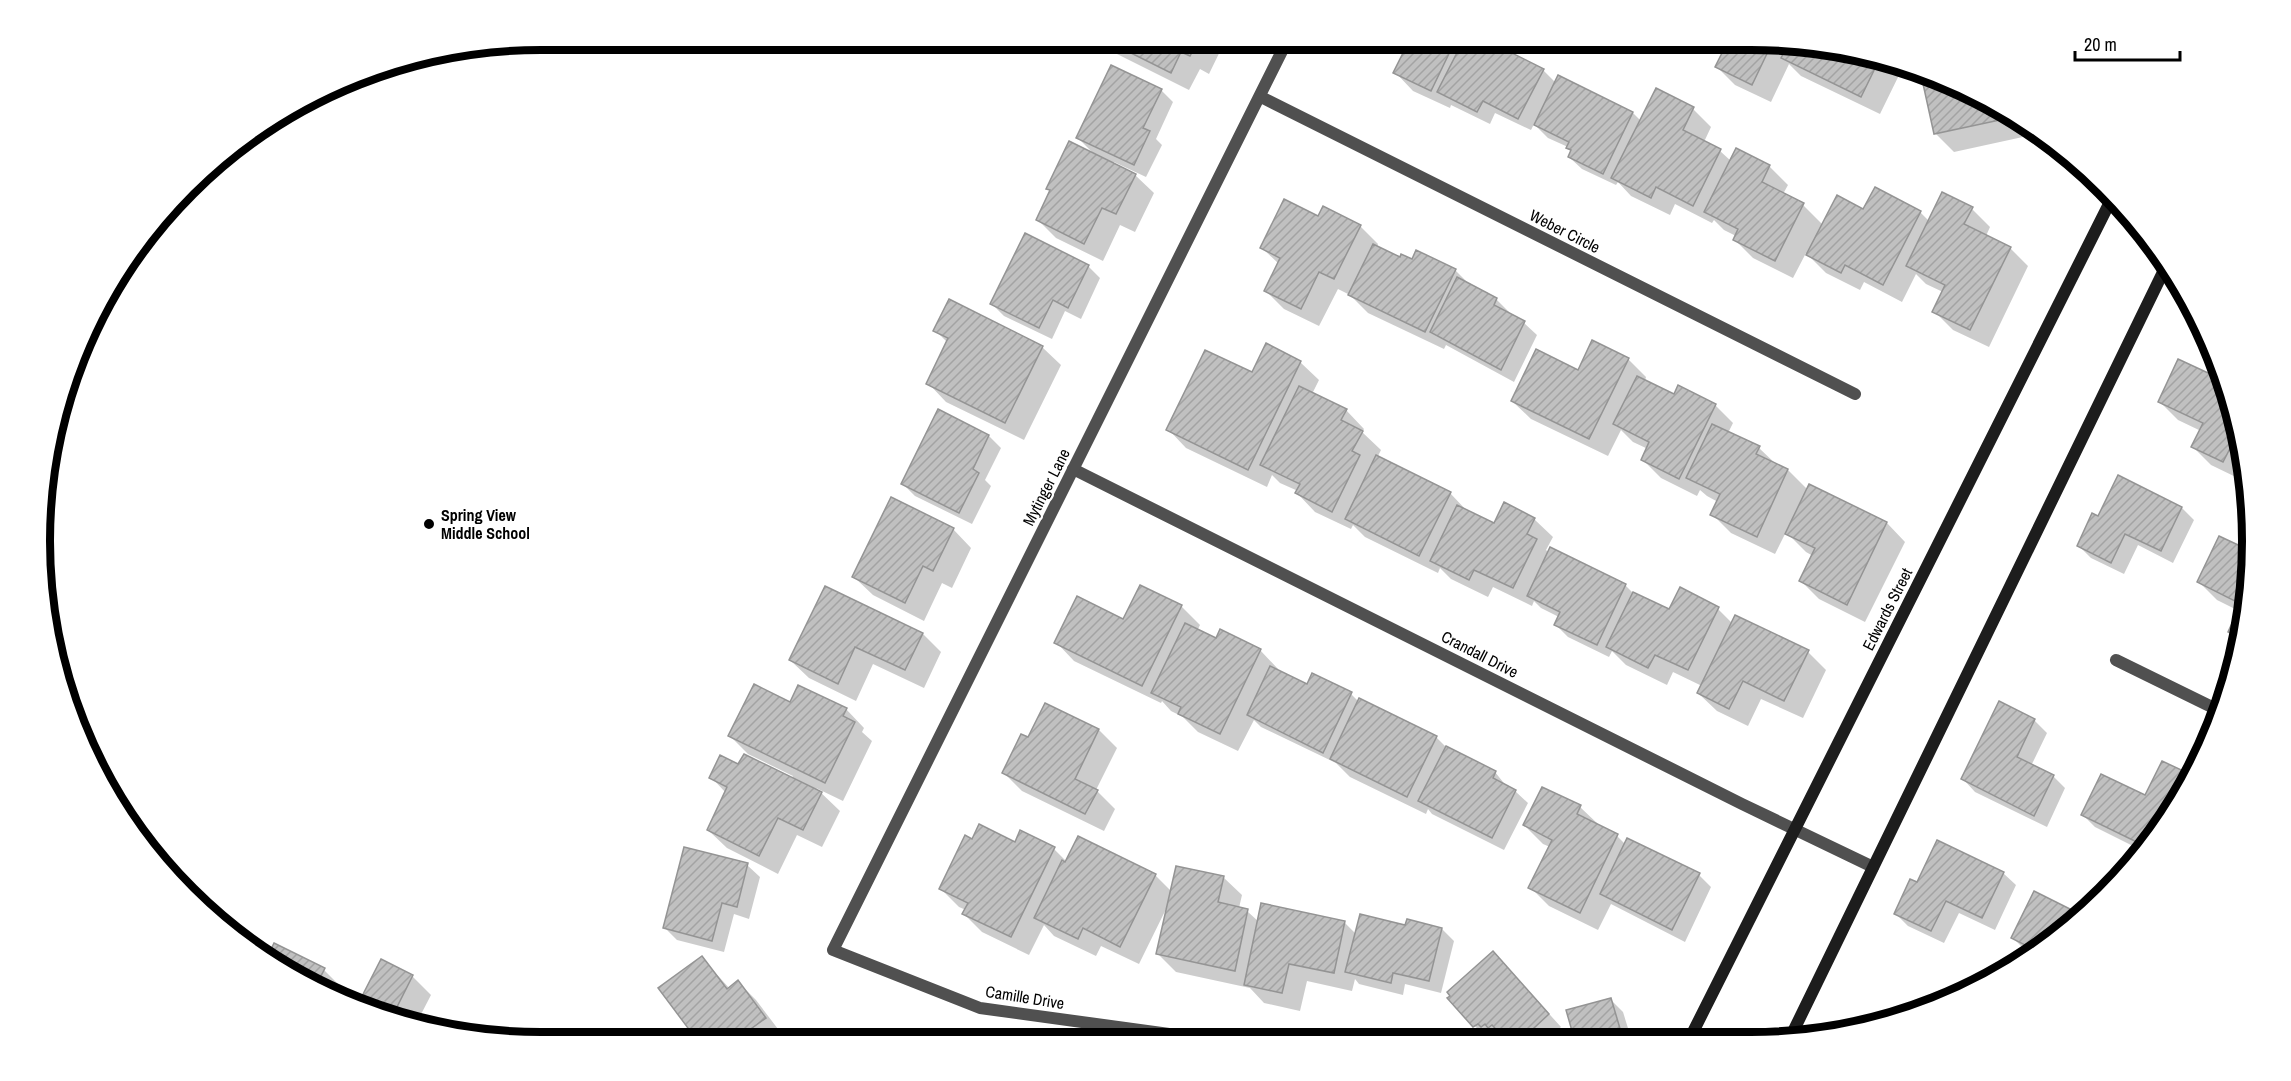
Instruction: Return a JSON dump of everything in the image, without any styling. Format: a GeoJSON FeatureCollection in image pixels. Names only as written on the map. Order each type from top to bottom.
{"type":"FeatureCollection","features":[{"type":"Feature","properties":{"kind":"main road","name":"Edwards Street"},"geometry":{"type":"LineString","coordinates":[[1693,1032],[2109,205]]}},
{"type":"Feature","properties":{"kind":"main road"},"geometry":{"type":"LineString","coordinates":[[1794,1029],[2162,273]]}},
{"type":"Feature","properties":{"kind":"street","name":"Mytinger Lane"},"geometry":{"type":"LineString","coordinates":[[833,950],[1283,50]]}},
{"type":"Feature","properties":{"kind":"street","name":"Weber Circle"},"geometry":{"type":"LineString","coordinates":[[1261,97],[1855,394]]}},
{"type":"Feature","properties":{"kind":"street","name":"Crandall Drive"},"geometry":{"type":"LineString","coordinates":[[1073,469],[1732,799],[1873,867]]}},
{"type":"Feature","properties":{"kind":"street"},"geometry":{"type":"LineString","coordinates":[[2116,660],[2212,707]]}},
{"type":"Feature","properties":{"kind":"street","name":"Camille Drive"},"geometry":{"type":"LineString","coordinates":[[833,950],[980,1008],[1154,1032]]}},
{"type":"Feature","properties":{"kind":"building"},"geometry":{"type":"Polygon","coordinates":[[[1125,50],[1193,50],[1190,56],[1181,52],[1171,73],[1125,50]]]}},
{"type":"Feature","properties":{"kind":"building"},"geometry":{"type":"Polygon","coordinates":[[[1404,50],[1451,50],[1431,91],[1393,73],[1404,50]]]}},
{"type":"Feature","properties":{"kind":"building"},"geometry":{"type":"Polygon","coordinates":[[[1458,50],[1506,50],[1544,69],[1518,119],[1483,101],[1477,112],[1437,92],[1458,50]]]}},
{"type":"Feature","properties":{"kind":"building"},"geometry":{"type":"Polygon","coordinates":[[[1724,50],[1768,51],[1752,85],[1715,67],[1724,50]]]}},
{"type":"Feature","properties":{"kind":"building"},"geometry":{"type":"Polygon","coordinates":[[[1785,51],[1815,54],[1876,66],[1861,97],[1781,58],[1785,51]]]}},
{"type":"Feature","properties":{"kind":"building"},"geometry":{"type":"Polygon","coordinates":[[[1111,65],[1162,89],[1143,128],[1150,131],[1134,165],[1076,138],[1111,65]]]}},
{"type":"Feature","properties":{"kind":"building"},"geometry":{"type":"Polygon","coordinates":[[[1558,75],[1633,112],[1603,174],[1568,157],[1571,150],[1566,148],[1569,142],[1534,125],[1558,75]]]}},
{"type":"Feature","properties":{"kind":"building"},"geometry":{"type":"Polygon","coordinates":[[[1922,81],[1968,100],[2003,119],[1934,134],[1922,81]]]}},
{"type":"Feature","properties":{"kind":"building"},"geometry":{"type":"Polygon","coordinates":[[[1656,88],[1694,107],[1683,130],[1721,149],[1693,206],[1656,187],[1651,198],[1611,178],[1656,88]]]}},
{"type":"Feature","properties":{"kind":"building"},"geometry":{"type":"Polygon","coordinates":[[[1069,141],[1136,174],[1116,214],[1102,208],[1084,244],[1036,220],[1050,190],[1046,189],[1069,141]]]}},
{"type":"Feature","properties":{"kind":"building"},"geometry":{"type":"Polygon","coordinates":[[[1736,148],[1770,165],[1762,182],[1804,203],[1775,261],[1733,240],[1738,229],[1704,212],[1736,148]]]}},
{"type":"Feature","properties":{"kind":"building"},"geometry":{"type":"Polygon","coordinates":[[[1875,187],[1921,211],[1883,285],[1845,265],[1841,273],[1806,255],[1837,195],[1863,209],[1875,187]]]}},
{"type":"Feature","properties":{"kind":"building"},"geometry":{"type":"Polygon","coordinates":[[[1942,192],[1973,207],[1964,224],[2011,247],[1970,330],[1932,312],[1945,285],[1906,266],[1942,192]]]}},
{"type":"Feature","properties":{"kind":"building"},"geometry":{"type":"Polygon","coordinates":[[[1284,199],[1318,216],[1323,206],[1361,225],[1334,279],[1319,272],[1301,309],[1264,291],[1280,258],[1260,248],[1284,199]]]}},
{"type":"Feature","properties":{"kind":"building"},"geometry":{"type":"Polygon","coordinates":[[[1025,233],[1089,265],[1068,308],[1053,300],[1039,328],[990,304],[1025,233]]]}},
{"type":"Feature","properties":{"kind":"building"},"geometry":{"type":"Polygon","coordinates":[[[1373,244],[1400,257],[1401,254],[1412,259],[1416,250],[1456,269],[1425,332],[1348,295],[1373,244]]]}},
{"type":"Feature","properties":{"kind":"building"},"geometry":{"type":"Polygon","coordinates":[[[1457,277],[1497,298],[1494,305],[1525,321],[1501,370],[1430,332],[1457,277]]]}},
{"type":"Feature","properties":{"kind":"building"},"geometry":{"type":"Polygon","coordinates":[[[949,299],[1043,346],[1005,423],[926,384],[948,338],[933,331],[949,299]]]}},
{"type":"Feature","properties":{"kind":"building"},"geometry":{"type":"Polygon","coordinates":[[[1592,340],[1629,358],[1589,439],[1511,401],[1536,349],[1578,370],[1592,340]]]}},
{"type":"Feature","properties":{"kind":"building"},"geometry":{"type":"Polygon","coordinates":[[[1266,343],[1301,361],[1248,470],[1166,430],[1205,350],[1252,372],[1266,343]]]}},
{"type":"Feature","properties":{"kind":"building"},"geometry":{"type":"Polygon","coordinates":[[[2178,359],[2212,375],[2225,413],[2232,445],[2223,462],[2191,447],[2203,423],[2158,402],[2178,359]]]}},
{"type":"Feature","properties":{"kind":"building"},"geometry":{"type":"Polygon","coordinates":[[[1637,376],[1674,394],[1678,385],[1716,404],[1679,479],[1641,460],[1649,442],[1613,424],[1637,376]]]}},
{"type":"Feature","properties":{"kind":"building"},"geometry":{"type":"Polygon","coordinates":[[[1299,386],[1347,409],[1341,420],[1363,431],[1352,451],[1360,455],[1332,512],[1295,493],[1300,484],[1260,465],[1299,386]]]}},
{"type":"Feature","properties":{"kind":"building"},"geometry":{"type":"Polygon","coordinates":[[[938,409],[989,435],[973,469],[979,473],[959,513],[901,484],[938,409]]]}},
{"type":"Feature","properties":{"kind":"building"},"geometry":{"type":"Polygon","coordinates":[[[1712,424],[1760,446],[1756,454],[1788,469],[1757,537],[1710,515],[1720,494],[1686,478],[1712,424]]]}},
{"type":"Feature","properties":{"kind":"building"},"geometry":{"type":"Polygon","coordinates":[[[1376,455],[1451,492],[1419,556],[1345,519],[1376,455]]]}},
{"type":"Feature","properties":{"kind":"building"},"geometry":{"type":"Polygon","coordinates":[[[2118,475],[2182,507],[2161,551],[2125,534],[2111,563],[2077,546],[2092,513],[2098,516],[2118,475]]]}},
{"type":"Feature","properties":{"kind":"building"},"geometry":{"type":"Polygon","coordinates":[[[1809,484],[1887,522],[1847,605],[1799,581],[1815,548],[1785,534],[1809,484]]]}},
{"type":"Feature","properties":{"kind":"building"},"geometry":{"type":"Polygon","coordinates":[[[891,497],[954,528],[933,571],[923,566],[905,603],[852,577],[891,497]]]}},
{"type":"Feature","properties":{"kind":"building"},"geometry":{"type":"Polygon","coordinates":[[[1504,502],[1535,518],[1527,534],[1537,539],[1513,588],[1474,570],[1469,580],[1430,561],[1457,505],[1494,523],[1504,502]]]}},
{"type":"Feature","properties":{"kind":"building"},"geometry":{"type":"Polygon","coordinates":[[[2219,536],[2242,547],[2237,602],[2197,582],[2219,536]]]}},
{"type":"Feature","properties":{"kind":"building"},"geometry":{"type":"Polygon","coordinates":[[[1550,547],[1626,584],[1597,645],[1554,625],[1560,612],[1527,596],[1550,547]]]}},
{"type":"Feature","properties":{"kind":"building"},"geometry":{"type":"Polygon","coordinates":[[[1140,585],[1182,605],[1142,686],[1054,643],[1077,596],[1123,619],[1140,585]]]}},
{"type":"Feature","properties":{"kind":"building"},"geometry":{"type":"Polygon","coordinates":[[[825,586],[923,633],[905,670],[855,647],[838,684],[789,660],[825,586]]]}},
{"type":"Feature","properties":{"kind":"building"},"geometry":{"type":"Polygon","coordinates":[[[1680,587],[1719,607],[1688,670],[1655,655],[1648,668],[1606,647],[1633,592],[1669,609],[1680,587]]]}},
{"type":"Feature","properties":{"kind":"building"},"geometry":{"type":"Polygon","coordinates":[[[1735,615],[1809,650],[1784,701],[1743,681],[1729,709],[1697,693],[1735,615]]]}},
{"type":"Feature","properties":{"kind":"building"},"geometry":{"type":"Polygon","coordinates":[[[2235,617],[2232,634],[2228,632],[2235,617]]]}},
{"type":"Feature","properties":{"kind":"building"},"geometry":{"type":"Polygon","coordinates":[[[1185,623],[1216,638],[1220,629],[1261,649],[1220,734],[1178,714],[1181,707],[1151,693],[1185,623]]]}},
{"type":"Feature","properties":{"kind":"building"},"geometry":{"type":"Polygon","coordinates":[[[1270,666],[1307,684],[1312,673],[1352,692],[1323,753],[1247,715],[1270,666]]]}},
{"type":"Feature","properties":{"kind":"building"},"geometry":{"type":"Polygon","coordinates":[[[754,684],[790,702],[798,685],[847,708],[843,716],[855,722],[825,783],[728,736],[754,684]]]}},
{"type":"Feature","properties":{"kind":"building"},"geometry":{"type":"Polygon","coordinates":[[[1359,698],[1437,736],[1407,797],[1330,759],[1359,698]]]}},
{"type":"Feature","properties":{"kind":"building"},"geometry":{"type":"Polygon","coordinates":[[[1999,701],[2035,719],[2017,757],[2054,775],[2034,816],[1961,779],[1999,701]]]}},
{"type":"Feature","properties":{"kind":"building"},"geometry":{"type":"Polygon","coordinates":[[[1045,703],[1099,729],[1075,779],[1098,790],[1085,814],[1002,773],[1021,734],[1028,737],[1045,703]]]}},
{"type":"Feature","properties":{"kind":"building"},"geometry":{"type":"Polygon","coordinates":[[[1446,746],[1496,771],[1493,778],[1516,790],[1492,838],[1418,801],[1446,746]]]}},
{"type":"Feature","properties":{"kind":"building"},"geometry":{"type":"Polygon","coordinates":[[[744,754],[822,792],[803,830],[778,818],[759,856],[707,830],[727,787],[709,778],[720,755],[738,764],[744,754]]]}},
{"type":"Feature","properties":{"kind":"building"},"geometry":{"type":"Polygon","coordinates":[[[2162,761],[2184,771],[2159,813],[2137,842],[2081,815],[2101,774],[2145,795],[2162,761]]]}},
{"type":"Feature","properties":{"kind":"building"},"geometry":{"type":"Polygon","coordinates":[[[1542,787],[1581,805],[1577,814],[1618,834],[1580,913],[1528,888],[1552,840],[1523,825],[1542,787]]]}},
{"type":"Feature","properties":{"kind":"building"},"geometry":{"type":"Polygon","coordinates":[[[979,824],[1015,842],[1020,830],[1055,847],[1011,937],[962,914],[968,903],[939,889],[965,835],[972,839],[979,824]]]}},
{"type":"Feature","properties":{"kind":"building"},"geometry":{"type":"Polygon","coordinates":[[[1078,836],[1156,874],[1120,947],[1083,928],[1078,939],[1034,918],[1062,860],[1065,862],[1078,836]]]}},
{"type":"Feature","properties":{"kind":"building"},"geometry":{"type":"Polygon","coordinates":[[[1627,838],[1700,873],[1672,930],[1600,894],[1627,838]]]}},
{"type":"Feature","properties":{"kind":"building"},"geometry":{"type":"Polygon","coordinates":[[[1937,840],[2004,872],[1982,918],[1946,901],[1931,931],[1894,914],[1910,879],[1917,882],[1937,840]]]}},
{"type":"Feature","properties":{"kind":"building"},"geometry":{"type":"Polygon","coordinates":[[[684,847],[748,863],[737,907],[722,903],[712,941],[663,928],[684,847]]]}},
{"type":"Feature","properties":{"kind":"building"},"geometry":{"type":"Polygon","coordinates":[[[1176,866],[1224,876],[1218,902],[1248,909],[1235,971],[1156,954],[1176,866]]]}},
{"type":"Feature","properties":{"kind":"building"},"geometry":{"type":"Polygon","coordinates":[[[2034,891],[2073,911],[2027,946],[2011,938],[2034,891]]]}},
{"type":"Feature","properties":{"kind":"building"},"geometry":{"type":"Polygon","coordinates":[[[1261,903],[1345,921],[1334,973],[1289,964],[1282,993],[1244,985],[1261,903]]]}},
{"type":"Feature","properties":{"kind":"building"},"geometry":{"type":"Polygon","coordinates":[[[1360,914],[1405,925],[1407,919],[1442,928],[1429,981],[1393,973],[1391,983],[1345,972],[1360,914]]]}},
{"type":"Feature","properties":{"kind":"building"},"geometry":{"type":"Polygon","coordinates":[[[274,943],[325,968],[319,979],[270,951],[274,943]]]}},
{"type":"Feature","properties":{"kind":"building"},"geometry":{"type":"Polygon","coordinates":[[[1493,951],[1549,1014],[1530,1032],[1498,1032],[1492,1025],[1488,1028],[1485,1024],[1481,1027],[1478,1024],[1473,1027],[1447,998],[1450,996],[1447,992],[1493,951]]]}},
{"type":"Feature","properties":{"kind":"building"},"geometry":{"type":"Polygon","coordinates":[[[702,956],[727,989],[738,980],[766,1018],[747,1032],[691,1032],[658,988],[702,956]]]}},
{"type":"Feature","properties":{"kind":"building"},"geometry":{"type":"Polygon","coordinates":[[[381,959],[413,975],[396,1009],[362,997],[381,959]]]}},
{"type":"Feature","properties":{"kind":"building"},"geometry":{"type":"Polygon","coordinates":[[[1611,998],[1621,1032],[1572,1032],[1566,1010],[1611,998]]]}},
{"type":"Feature","properties":{"kind":"place","name":"Spring View Middle School"},"geometry":{"type":"Point","coordinates":[429,524]}}]}
